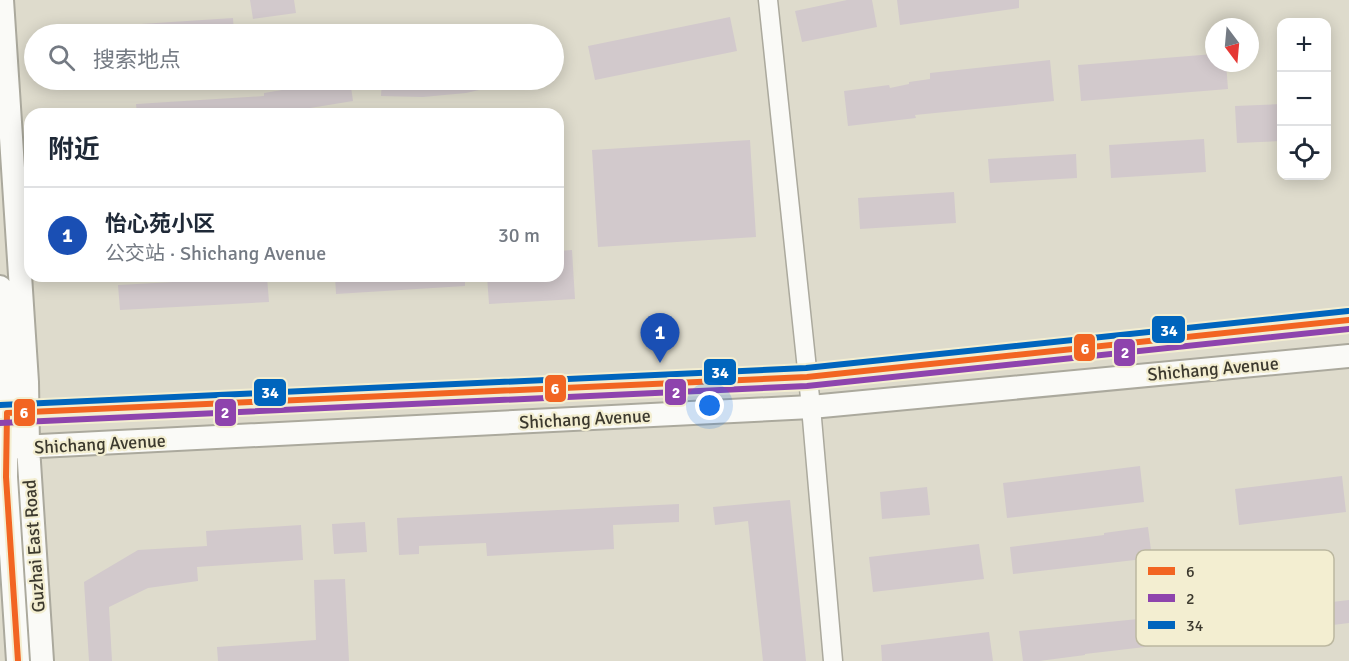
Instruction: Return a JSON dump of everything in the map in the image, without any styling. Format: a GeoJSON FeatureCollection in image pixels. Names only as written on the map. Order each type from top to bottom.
{"type":"FeatureCollection","features":[{"type":"Feature","properties":{"kind":"main road"},"geometry":{"type":"LineString","coordinates":[[2,0],[27,382],[12,413]]}},
{"type":"Feature","properties":{"kind":"main road"},"geometry":{"type":"LineString","coordinates":[[0,286],[7,383],[12,413],[12,448]]}},
{"type":"Feature","properties":{"kind":"main road","name":"Shichang Avenue"},"geometry":{"type":"LineString","coordinates":[[12,413],[807,376],[1349,320]]}},
{"type":"Feature","properties":{"kind":"main road","name":"Shichang Avenue"},"geometry":{"type":"LineString","coordinates":[[12,448],[811,407],[1349,356]]}},
{"type":"Feature","properties":{"kind":"main road","name":"Guzhai East Road"},"geometry":{"type":"LineString","coordinates":[[12,448],[6,477],[18,661]]}},
{"type":"Feature","properties":{"kind":"main road","name":"Guzhai East Road"},"geometry":{"type":"LineString","coordinates":[[12,448],[42,661]]}},
{"type":"Feature","properties":{"kind":"street"},"geometry":{"type":"LineString","coordinates":[[768,0],[811,407],[833,661]]}},
{"type":"Feature","properties":{"kind":"building"},"geometry":{"type":"Polygon","coordinates":[[[250,0],[294,0],[296,13],[253,19],[250,0]]]}},
{"type":"Feature","properties":{"kind":"building"},"geometry":{"type":"Polygon","coordinates":[[[847,0],[872,0],[877,27],[802,42],[795,11],[847,0]]]}},
{"type":"Feature","properties":{"kind":"building"},"geometry":{"type":"Polygon","coordinates":[[[897,0],[1019,0],[1019,8],[900,25],[897,0]]]}},
{"type":"Feature","properties":{"kind":"building"},"geometry":{"type":"Polygon","coordinates":[[[730,17],[737,51],[595,80],[588,46],[730,17]]]}},
{"type":"Feature","properties":{"kind":"building"},"geometry":{"type":"Polygon","coordinates":[[[233,18],[233,24],[141,24],[233,18]]]}},
{"type":"Feature","properties":{"kind":"building"},"geometry":{"type":"Polygon","coordinates":[[[1205,55],[1205,72],[1227,72],[1228,89],[1081,101],[1078,65],[1205,55]]]}},
{"type":"Feature","properties":{"kind":"building"},"geometry":{"type":"Polygon","coordinates":[[[1050,60],[1054,101],[915,115],[916,118],[848,126],[844,91],[889,85],[890,88],[930,79],[930,73],[1050,60]]]}},
{"type":"Feature","properties":{"kind":"building"},"geometry":{"type":"Polygon","coordinates":[[[282,90],[351,90],[353,101],[310,108],[136,108],[136,104],[264,96],[264,93],[282,90]]]}},
{"type":"Feature","properties":{"kind":"building"},"geometry":{"type":"Polygon","coordinates":[[[381,90],[479,90],[423,97],[381,96],[381,90]]]}},
{"type":"Feature","properties":{"kind":"building"},"geometry":{"type":"Polygon","coordinates":[[[1277,104],[1277,141],[1237,143],[1235,106],[1277,104]]]}},
{"type":"Feature","properties":{"kind":"building"},"geometry":{"type":"Polygon","coordinates":[[[1204,139],[1206,172],[1111,178],[1109,145],[1204,139]]]}},
{"type":"Feature","properties":{"kind":"building"},"geometry":{"type":"Polygon","coordinates":[[[750,140],[756,237],[598,247],[592,150],[750,140]]]}},
{"type":"Feature","properties":{"kind":"building"},"geometry":{"type":"Polygon","coordinates":[[[1076,154],[1077,178],[990,183],[988,159],[1076,154]]]}},
{"type":"Feature","properties":{"kind":"building"},"geometry":{"type":"Polygon","coordinates":[[[954,192],[956,223],[860,229],[858,198],[954,192]]]}},
{"type":"Feature","properties":{"kind":"building"},"geometry":{"type":"Polygon","coordinates":[[[572,250],[575,299],[489,304],[487,282],[564,282],[564,251],[572,250]]]}},
{"type":"Feature","properties":{"kind":"building"},"geometry":{"type":"Polygon","coordinates":[[[174,282],[267,282],[269,302],[120,310],[118,285],[174,282]]]}},
{"type":"Feature","properties":{"kind":"building"},"geometry":{"type":"Polygon","coordinates":[[[335,282],[465,282],[465,286],[336,294],[335,282]]]}},
{"type":"Feature","properties":{"kind":"building"},"geometry":{"type":"Polygon","coordinates":[[[1140,466],[1144,502],[1007,518],[1003,483],[1140,466]]]}},
{"type":"Feature","properties":{"kind":"building"},"geometry":{"type":"Polygon","coordinates":[[[1342,476],[1346,512],[1239,525],[1235,489],[1342,476]]]}},
{"type":"Feature","properties":{"kind":"building"},"geometry":{"type":"Polygon","coordinates":[[[927,487],[930,515],[882,519],[880,492],[927,487]]]}},
{"type":"Feature","properties":{"kind":"building"},"geometry":{"type":"Polygon","coordinates":[[[790,500],[806,661],[763,661],[748,521],[715,525],[713,507],[790,500]]]}},
{"type":"Feature","properties":{"kind":"building"},"geometry":{"type":"Polygon","coordinates":[[[679,504],[679,522],[613,525],[614,549],[487,556],[486,543],[419,546],[419,554],[399,555],[397,518],[679,504]]]}},
{"type":"Feature","properties":{"kind":"building"},"geometry":{"type":"Polygon","coordinates":[[[365,522],[367,552],[334,554],[332,524],[365,522]]]}},
{"type":"Feature","properties":{"kind":"building"},"geometry":{"type":"Polygon","coordinates":[[[301,525],[303,560],[197,567],[198,581],[148,588],[109,607],[112,661],[89,661],[84,582],[138,550],[207,546],[206,531],[301,525]]]}},
{"type":"Feature","properties":{"kind":"building"},"geometry":{"type":"Polygon","coordinates":[[[1148,527],[1151,550],[1136,550],[1136,560],[1013,574],[1010,547],[1104,535],[1104,533],[1148,527]]]}},
{"type":"Feature","properties":{"kind":"building"},"geometry":{"type":"Polygon","coordinates":[[[979,544],[984,579],[873,592],[869,557],[979,544]]]}},
{"type":"Feature","properties":{"kind":"building"},"geometry":{"type":"Polygon","coordinates":[[[345,579],[349,661],[218,661],[217,647],[316,640],[314,580],[345,579]]]}},
{"type":"Feature","properties":{"kind":"building"},"geometry":{"type":"Polygon","coordinates":[[[1349,600],[1349,623],[1334,625],[1334,602],[1349,600]]]}},
{"type":"Feature","properties":{"kind":"building"},"geometry":{"type":"Polygon","coordinates":[[[1136,619],[1136,646],[1153,646],[1039,661],[1023,661],[1019,631],[1136,619]]]}},
{"type":"Feature","properties":{"kind":"building"},"geometry":{"type":"Polygon","coordinates":[[[989,632],[993,661],[882,661],[881,645],[989,632]]]}},
{"type":"Feature","properties":{"kind":"transit line","name":"34"},"geometry":{"type":"LineString","coordinates":[[0,405],[806,368],[1348,311]]}},
{"type":"Feature","properties":{"kind":"transit line","name":"6"},"geometry":{"type":"LineString","coordinates":[[18,661],[6,477],[7,413],[807,377],[1349,320]]}},
{"type":"Feature","properties":{"kind":"transit line","name":"2"},"geometry":{"type":"LineString","coordinates":[[0,423],[807,386],[1349,329]]}},
{"type":"Feature","properties":{"kind":"place","name":"怡心苑小区"},"geometry":{"type":"Point","coordinates":[660,363]}}]}
